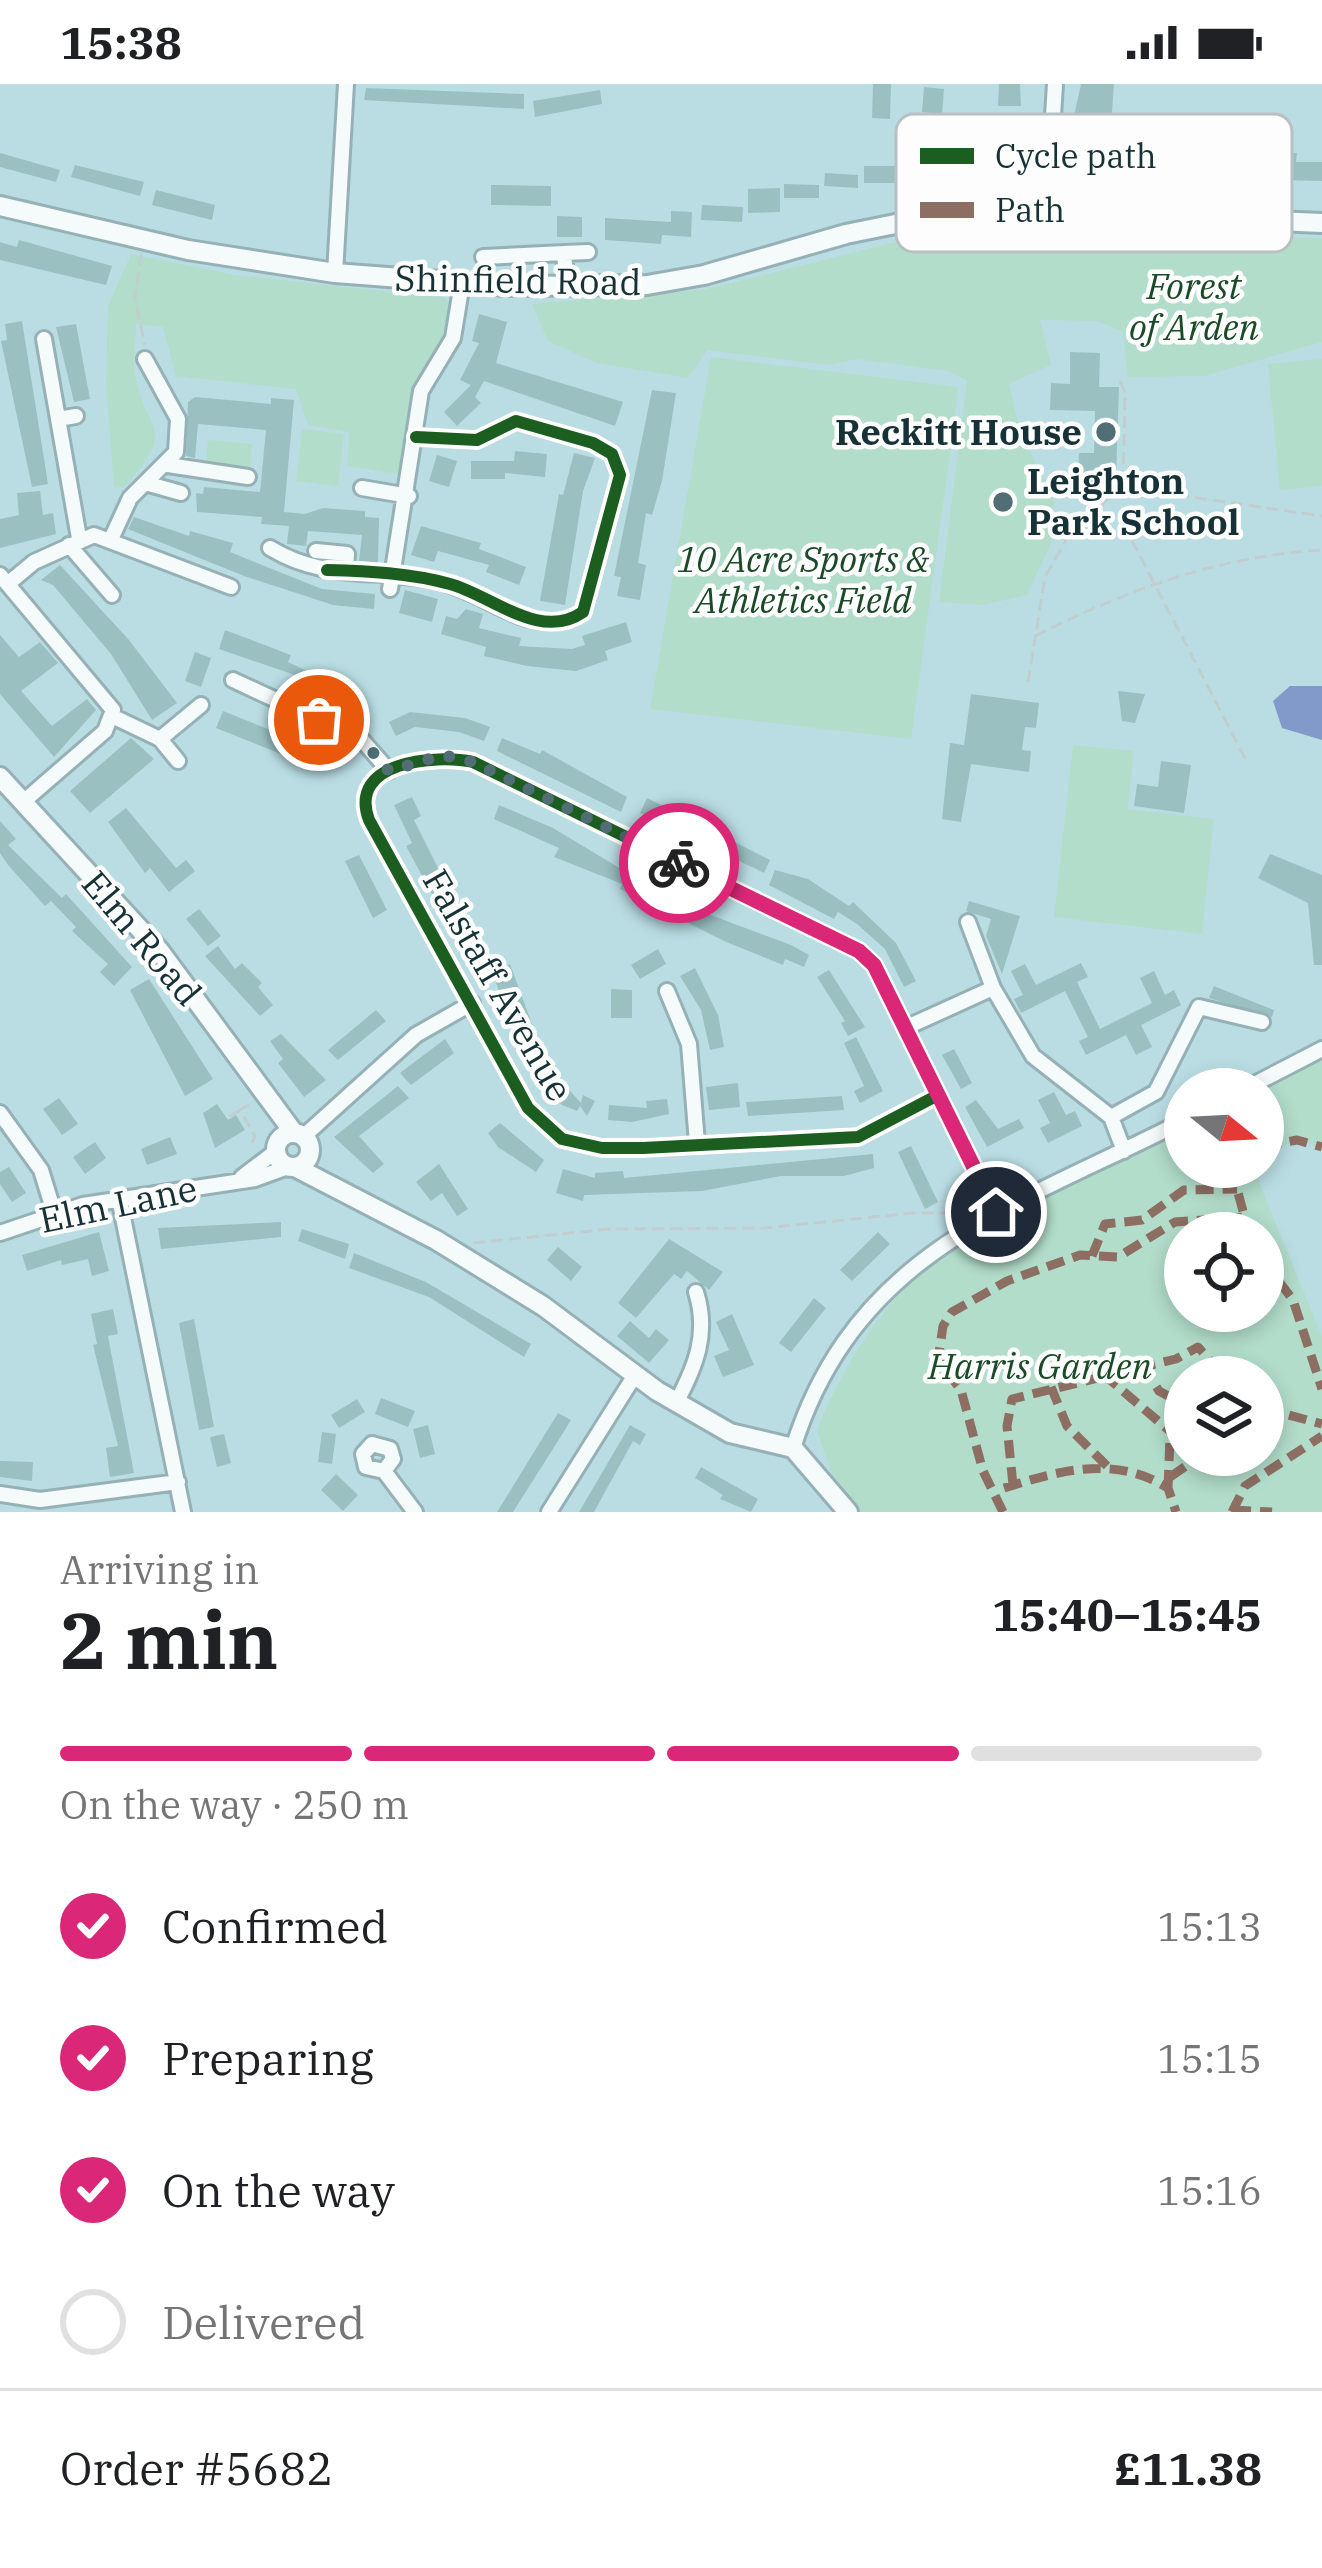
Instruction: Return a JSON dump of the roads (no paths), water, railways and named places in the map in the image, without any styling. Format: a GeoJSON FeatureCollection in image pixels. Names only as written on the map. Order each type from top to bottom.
{"type":"FeatureCollection","features":[{"type":"Feature","properties":{"kind":"main road","name":"Shinfield Road"},"geometry":{"type":"LineString","coordinates":[[0,206],[145,241],[335,274],[567,287],[647,285],[704,275],[896,223]]}},
{"type":"Feature","properties":{"kind":"main road","name":"Shinfield Road"},"geometry":{"type":"LineString","coordinates":[[1292,222],[1322,223]]}},
{"type":"Feature","properties":{"kind":"main road","name":"Elm Road"},"geometry":{"type":"LineString","coordinates":[[0,777],[182,979],[292,1150],[335,1186],[544,1306],[676,1402],[730,1433],[793,1448]]}},
{"type":"Feature","properties":{"kind":"main road"},"geometry":{"type":"LineString","coordinates":[[793,1448],[848,1512]]}},
{"type":"Feature","properties":{"kind":"street"},"geometry":{"type":"LineString","coordinates":[[335,274],[346,84]]}},
{"type":"Feature","properties":{"kind":"street"},"geometry":{"type":"LineString","coordinates":[[1053,114],[1055,84]]}},
{"type":"Feature","properties":{"kind":"street"},"geometry":{"type":"LineString","coordinates":[[483,257],[588,252]]}},
{"type":"Feature","properties":{"kind":"street"},"geometry":{"type":"LineString","coordinates":[[564,253],[567,287]]}},
{"type":"Feature","properties":{"kind":"street"},"geometry":{"type":"LineString","coordinates":[[391,582],[409,496],[421,391],[453,338],[462,283]]}},
{"type":"Feature","properties":{"kind":"street"},"geometry":{"type":"LineString","coordinates":[[44,339],[74,542],[112,595]]}},
{"type":"Feature","properties":{"kind":"street"},"geometry":{"type":"LineString","coordinates":[[112,537],[130,498],[176,452],[178,419],[145,359]]}},
{"type":"Feature","properties":{"kind":"street"},"geometry":{"type":"LineString","coordinates":[[58,419],[76,416]]}},
{"type":"Feature","properties":{"kind":"street"},"geometry":{"type":"LineString","coordinates":[[316,551],[391,582],[455,585],[538,620],[572,620],[590,597],[620,475],[605,448],[516,421],[477,440],[416,437]]}},
{"type":"Feature","properties":{"kind":"street"},"geometry":{"type":"LineString","coordinates":[[168,465],[248,477]]}},
{"type":"Feature","properties":{"kind":"street"},"geometry":{"type":"LineString","coordinates":[[149,484],[181,493]]}},
{"type":"Feature","properties":{"kind":"street"},"geometry":{"type":"LineString","coordinates":[[362,488],[409,496]]}},
{"type":"Feature","properties":{"kind":"street"},"geometry":{"type":"LineString","coordinates":[[178,761],[160,739],[114,717],[110,703],[5,578],[74,542],[112,537],[231,586]]}},
{"type":"Feature","properties":{"kind":"street"},"geometry":{"type":"LineString","coordinates":[[270,548],[308,569],[327,570],[347,562]]}},
{"type":"Feature","properties":{"kind":"street"},"geometry":{"type":"LineString","coordinates":[[232,680],[362,740],[389,771],[443,755],[473,762],[859,951],[874,965],[996,1212]]}},
{"type":"Feature","properties":{"kind":"street"},"geometry":{"type":"LineString","coordinates":[[160,739],[201,705]]}},
{"type":"Feature","properties":{"kind":"street"},"geometry":{"type":"LineString","coordinates":[[23,802],[105,731],[114,717]]}},
{"type":"Feature","properties":{"kind":"street","name":"Falstaff Avenue"},"geometry":{"type":"LineString","coordinates":[[389,771],[367,790],[364,806],[369,820],[528,1108],[562,1139],[602,1148],[858,1137],[938,1095]]}},
{"type":"Feature","properties":{"kind":"street"},"geometry":{"type":"LineString","coordinates":[[968,922],[993,988],[1033,1056],[1111,1117],[1124,1151]]}},
{"type":"Feature","properties":{"kind":"street"},"geometry":{"type":"LineString","coordinates":[[905,1028],[993,988]]}},
{"type":"Feature","properties":{"kind":"street"},"geometry":{"type":"LineString","coordinates":[[666,1001],[689,1044],[697,1143]]}},
{"type":"Feature","properties":{"kind":"street"},"geometry":{"type":"LineString","coordinates":[[292,1150],[416,1035],[472,1003]]}},
{"type":"Feature","properties":{"kind":"street"},"geometry":{"type":"LineString","coordinates":[[1111,1117],[1156,1092],[1199,1007],[1262,1022]]}},
{"type":"Feature","properties":{"kind":"street"},"geometry":{"type":"LineString","coordinates":[[1284,1069],[1322,1049]]}},
{"type":"Feature","properties":{"kind":"street"},"geometry":{"type":"LineString","coordinates":[[0,1113],[41,1170],[54,1211]]}},
{"type":"Feature","properties":{"kind":"street"},"geometry":{"type":"LineString","coordinates":[[793,1448],[825,1373],[865,1316],[943,1241],[1164,1131]]}},
{"type":"Feature","properties":{"kind":"street","name":"Elm Lane"},"geometry":{"type":"LineString","coordinates":[[0,1233],[54,1211],[238,1180],[292,1150]]}},
{"type":"Feature","properties":{"kind":"street"},"geometry":{"type":"LineString","coordinates":[[118,1198],[183,1512]]}},
{"type":"Feature","properties":{"kind":"street"},"geometry":{"type":"LineString","coordinates":[[676,1402],[694,1368],[705,1318],[696,1292]]}},
{"type":"Feature","properties":{"kind":"street"},"geometry":{"type":"LineString","coordinates":[[549,1512],[635,1375]]}},
{"type":"Feature","properties":{"kind":"street"},"geometry":{"type":"LineString","coordinates":[[384,1471],[415,1512]]}},
{"type":"Feature","properties":{"kind":"street"},"geometry":{"type":"LineString","coordinates":[[0,1494],[40,1500],[178,1482]]}},
{"type":"Feature","properties":{"kind":"water"},"geometry":{"type":"Polygon","coordinates":[[[1290,686],[1322,686],[1322,740],[1282,728],[1273,701],[1290,686]]]}},
{"type":"Feature","properties":{"kind":"place","name":"Reckitt House"},"geometry":{"type":"Point","coordinates":[1106,432]}},
{"type":"Feature","properties":{"kind":"place","name":"Leighton Park School"},"geometry":{"type":"Point","coordinates":[1003,502]}},
{"type":"Feature","properties":{"kind":"park label","name":"Forest of Arden"},"geometry":{"type":"Point","coordinates":[1194,306]}},
{"type":"Feature","properties":{"kind":"park label","name":"10 Acre Sports & Athletics Field"},"geometry":{"type":"Point","coordinates":[803,580]}},
{"type":"Feature","properties":{"kind":"park label","name":"Harris Garden"},"geometry":{"type":"Point","coordinates":[1040,1366]}}]}
